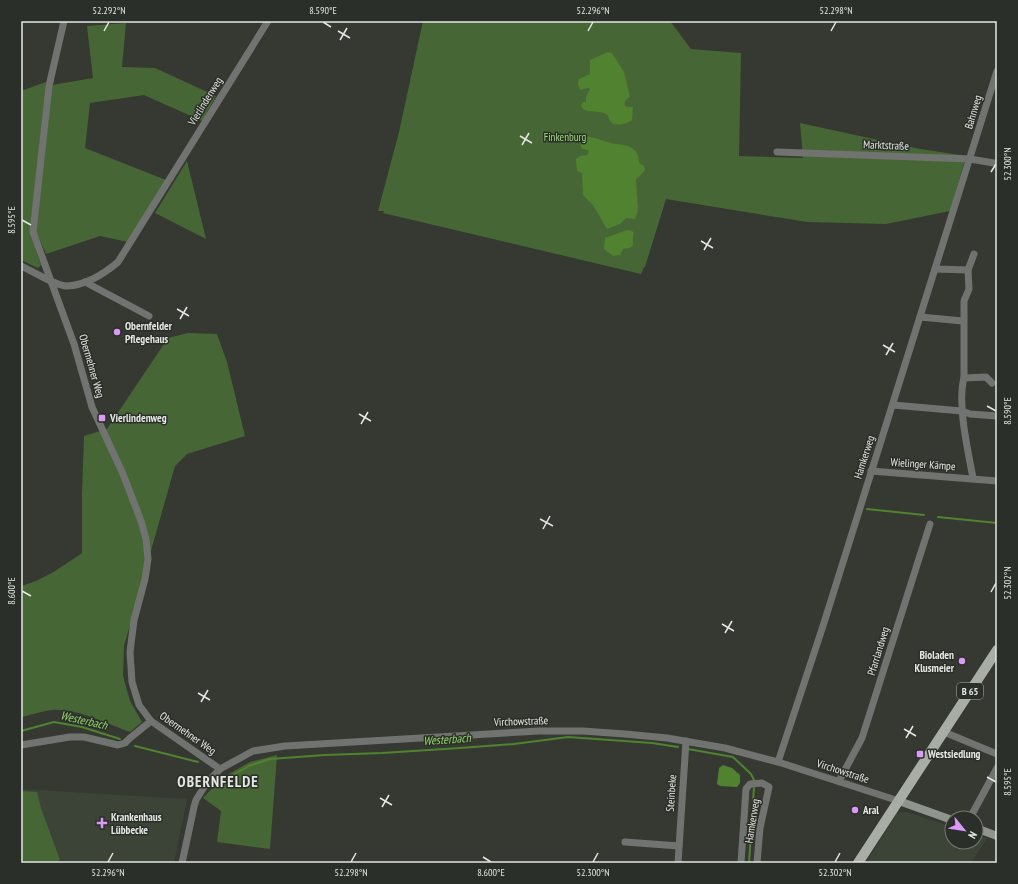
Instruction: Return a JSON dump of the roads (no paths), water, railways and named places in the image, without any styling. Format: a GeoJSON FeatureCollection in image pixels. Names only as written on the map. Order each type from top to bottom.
{"type":"FeatureCollection","features":[{"type":"Feature","properties":{"kind":"main road","name":"B 65"},"geometry":{"type":"LineString","coordinates":[[858,863],[997,650]]}},
{"type":"Feature","properties":{"kind":"main road"},"geometry":{"type":"LineString","coordinates":[[899,801],[944,817]]}},
{"type":"Feature","properties":{"kind":"main road"},"geometry":{"type":"LineString","coordinates":[[984,831],[997,836]]}},
{"type":"Feature","properties":{"kind":"street","name":"Obermehner Weg"},"geometry":{"type":"LineString","coordinates":[[64,21],[49,86],[33,232],[74,344],[92,407],[124,474],[146,539],[148,559],[146,579],[134,620],[130,652],[132,682],[139,705],[151,721],[220,769]]}},
{"type":"Feature","properties":{"kind":"street","name":"Vierlindenweg"},"geometry":{"type":"LineString","coordinates":[[21,266],[52,281],[67,286],[85,282],[105,272],[118,262],[268,21]]}},
{"type":"Feature","properties":{"kind":"street","name":"Bahnweg"},"geometry":{"type":"LineString","coordinates":[[970,159],[997,71]]}},
{"type":"Feature","properties":{"kind":"street","name":"Marktstraße"},"geometry":{"type":"LineString","coordinates":[[777,152],[970,159],[994,163]]}},
{"type":"Feature","properties":{"kind":"street","name":"Hamkerweg"},"geometry":{"type":"LineString","coordinates":[[778,762],[823,626],[970,159]]}},
{"type":"Feature","properties":{"kind":"street","name":"Wielinger Kämpe"},"geometry":{"type":"LineString","coordinates":[[973,478],[962,411],[961,387],[964,378],[964,301],[969,289],[968,270],[974,254]]}},
{"type":"Feature","properties":{"kind":"street"},"geometry":{"type":"LineString","coordinates":[[935,269],[968,270]]}},
{"type":"Feature","properties":{"kind":"street"},"geometry":{"type":"LineString","coordinates":[[85,282],[149,316]]}},
{"type":"Feature","properties":{"kind":"street"},"geometry":{"type":"LineString","coordinates":[[920,317],[963,321]]}},
{"type":"Feature","properties":{"kind":"street"},"geometry":{"type":"LineString","coordinates":[[964,378],[986,377],[992,383]]}},
{"type":"Feature","properties":{"kind":"street"},"geometry":{"type":"LineString","coordinates":[[893,405],[962,411],[970,414],[997,416]]}},
{"type":"Feature","properties":{"kind":"street","name":"Wielinger Kämpe"},"geometry":{"type":"LineString","coordinates":[[872,471],[997,480]]}},
{"type":"Feature","properties":{"kind":"street","name":"Pfarrlandweg"},"geometry":{"type":"LineString","coordinates":[[839,781],[862,738],[930,524]]}},
{"type":"Feature","properties":{"kind":"street"},"geometry":{"type":"LineString","coordinates":[[21,745],[70,737],[84,737],[118,745],[125,743],[151,721]]}},
{"type":"Feature","properties":{"kind":"street","name":"Virchowstraße"},"geometry":{"type":"LineString","coordinates":[[182,863],[196,800],[206,784],[220,769],[254,751],[285,746],[539,731],[583,731],[625,734],[667,738],[725,748],[778,762],[899,801]]}},
{"type":"Feature","properties":{"kind":"street"},"geometry":{"type":"LineString","coordinates":[[944,732],[997,754]]}},
{"type":"Feature","properties":{"kind":"street","name":"Steinbeke"},"geometry":{"type":"LineString","coordinates":[[678,863],[686,741]]}},
{"type":"Feature","properties":{"kind":"street"},"geometry":{"type":"LineString","coordinates":[[974,810],[997,768]]}},
{"type":"Feature","properties":{"kind":"street","name":"Hamkerweg"},"geometry":{"type":"LineString","coordinates":[[741,863],[746,789],[750,784],[762,783],[769,787],[760,828],[757,863]]}},
{"type":"Feature","properties":{"kind":"street"},"geometry":{"type":"LineString","coordinates":[[625,842],[680,846]]}},
{"type":"Feature","properties":{"kind":"waterway"},"geometry":{"type":"LineString","coordinates":[[867,509],[924,515]]}},
{"type":"Feature","properties":{"kind":"waterway"},"geometry":{"type":"LineString","coordinates":[[938,517],[997,523]]}},
{"type":"Feature","properties":{"kind":"waterway","name":"Westerbach"},"geometry":{"type":"LineString","coordinates":[[21,731],[54,722],[82,727],[120,739]]}},
{"type":"Feature","properties":{"kind":"waterway","name":"Westerbach"},"geometry":{"type":"LineString","coordinates":[[222,781],[249,766],[270,759],[460,748],[514,744],[568,737],[652,743],[678,747]]}},
{"type":"Feature","properties":{"kind":"waterway","name":"Westerbach"},"geometry":{"type":"LineString","coordinates":[[135,746],[198,762]]}},
{"type":"Feature","properties":{"kind":"waterway","name":"Westerbach"},"geometry":{"type":"LineString","coordinates":[[688,749],[733,757],[751,774],[754,780]]}},
{"type":"Feature","properties":{"kind":"waterway","name":"Westerbach"},"geometry":{"type":"LineString","coordinates":[[749,863],[754,787]]}},
{"type":"Feature","properties":{"kind":"place","name":"Obernfelder Pflegehaus"},"geometry":{"type":"Point","coordinates":[117,332]}},
{"type":"Feature","properties":{"kind":"place","name":"Vierlindenweg"},"geometry":{"type":"Point","coordinates":[102,418]}},
{"type":"Feature","properties":{"kind":"place","name":"Bioladen Klusmeier"},"geometry":{"type":"Point","coordinates":[962,661]}},
{"type":"Feature","properties":{"kind":"place","name":"Westsiedlung"},"geometry":{"type":"Point","coordinates":[920,754]}},
{"type":"Feature","properties":{"kind":"place","name":"Aral"},"geometry":{"type":"Point","coordinates":[855,810]}},
{"type":"Feature","properties":{"kind":"place","name":"Krankenhaus Lübbecke"},"geometry":{"type":"Point","coordinates":[102,823]}},
{"type":"Feature","properties":{"kind":"district","name":"OBERNFELDE"},"geometry":{"type":"Point","coordinates":[218,781]}},
{"type":"Feature","properties":{"kind":"park label","name":"Finkenburg"},"geometry":{"type":"Point","coordinates":[565,137]}}]}
